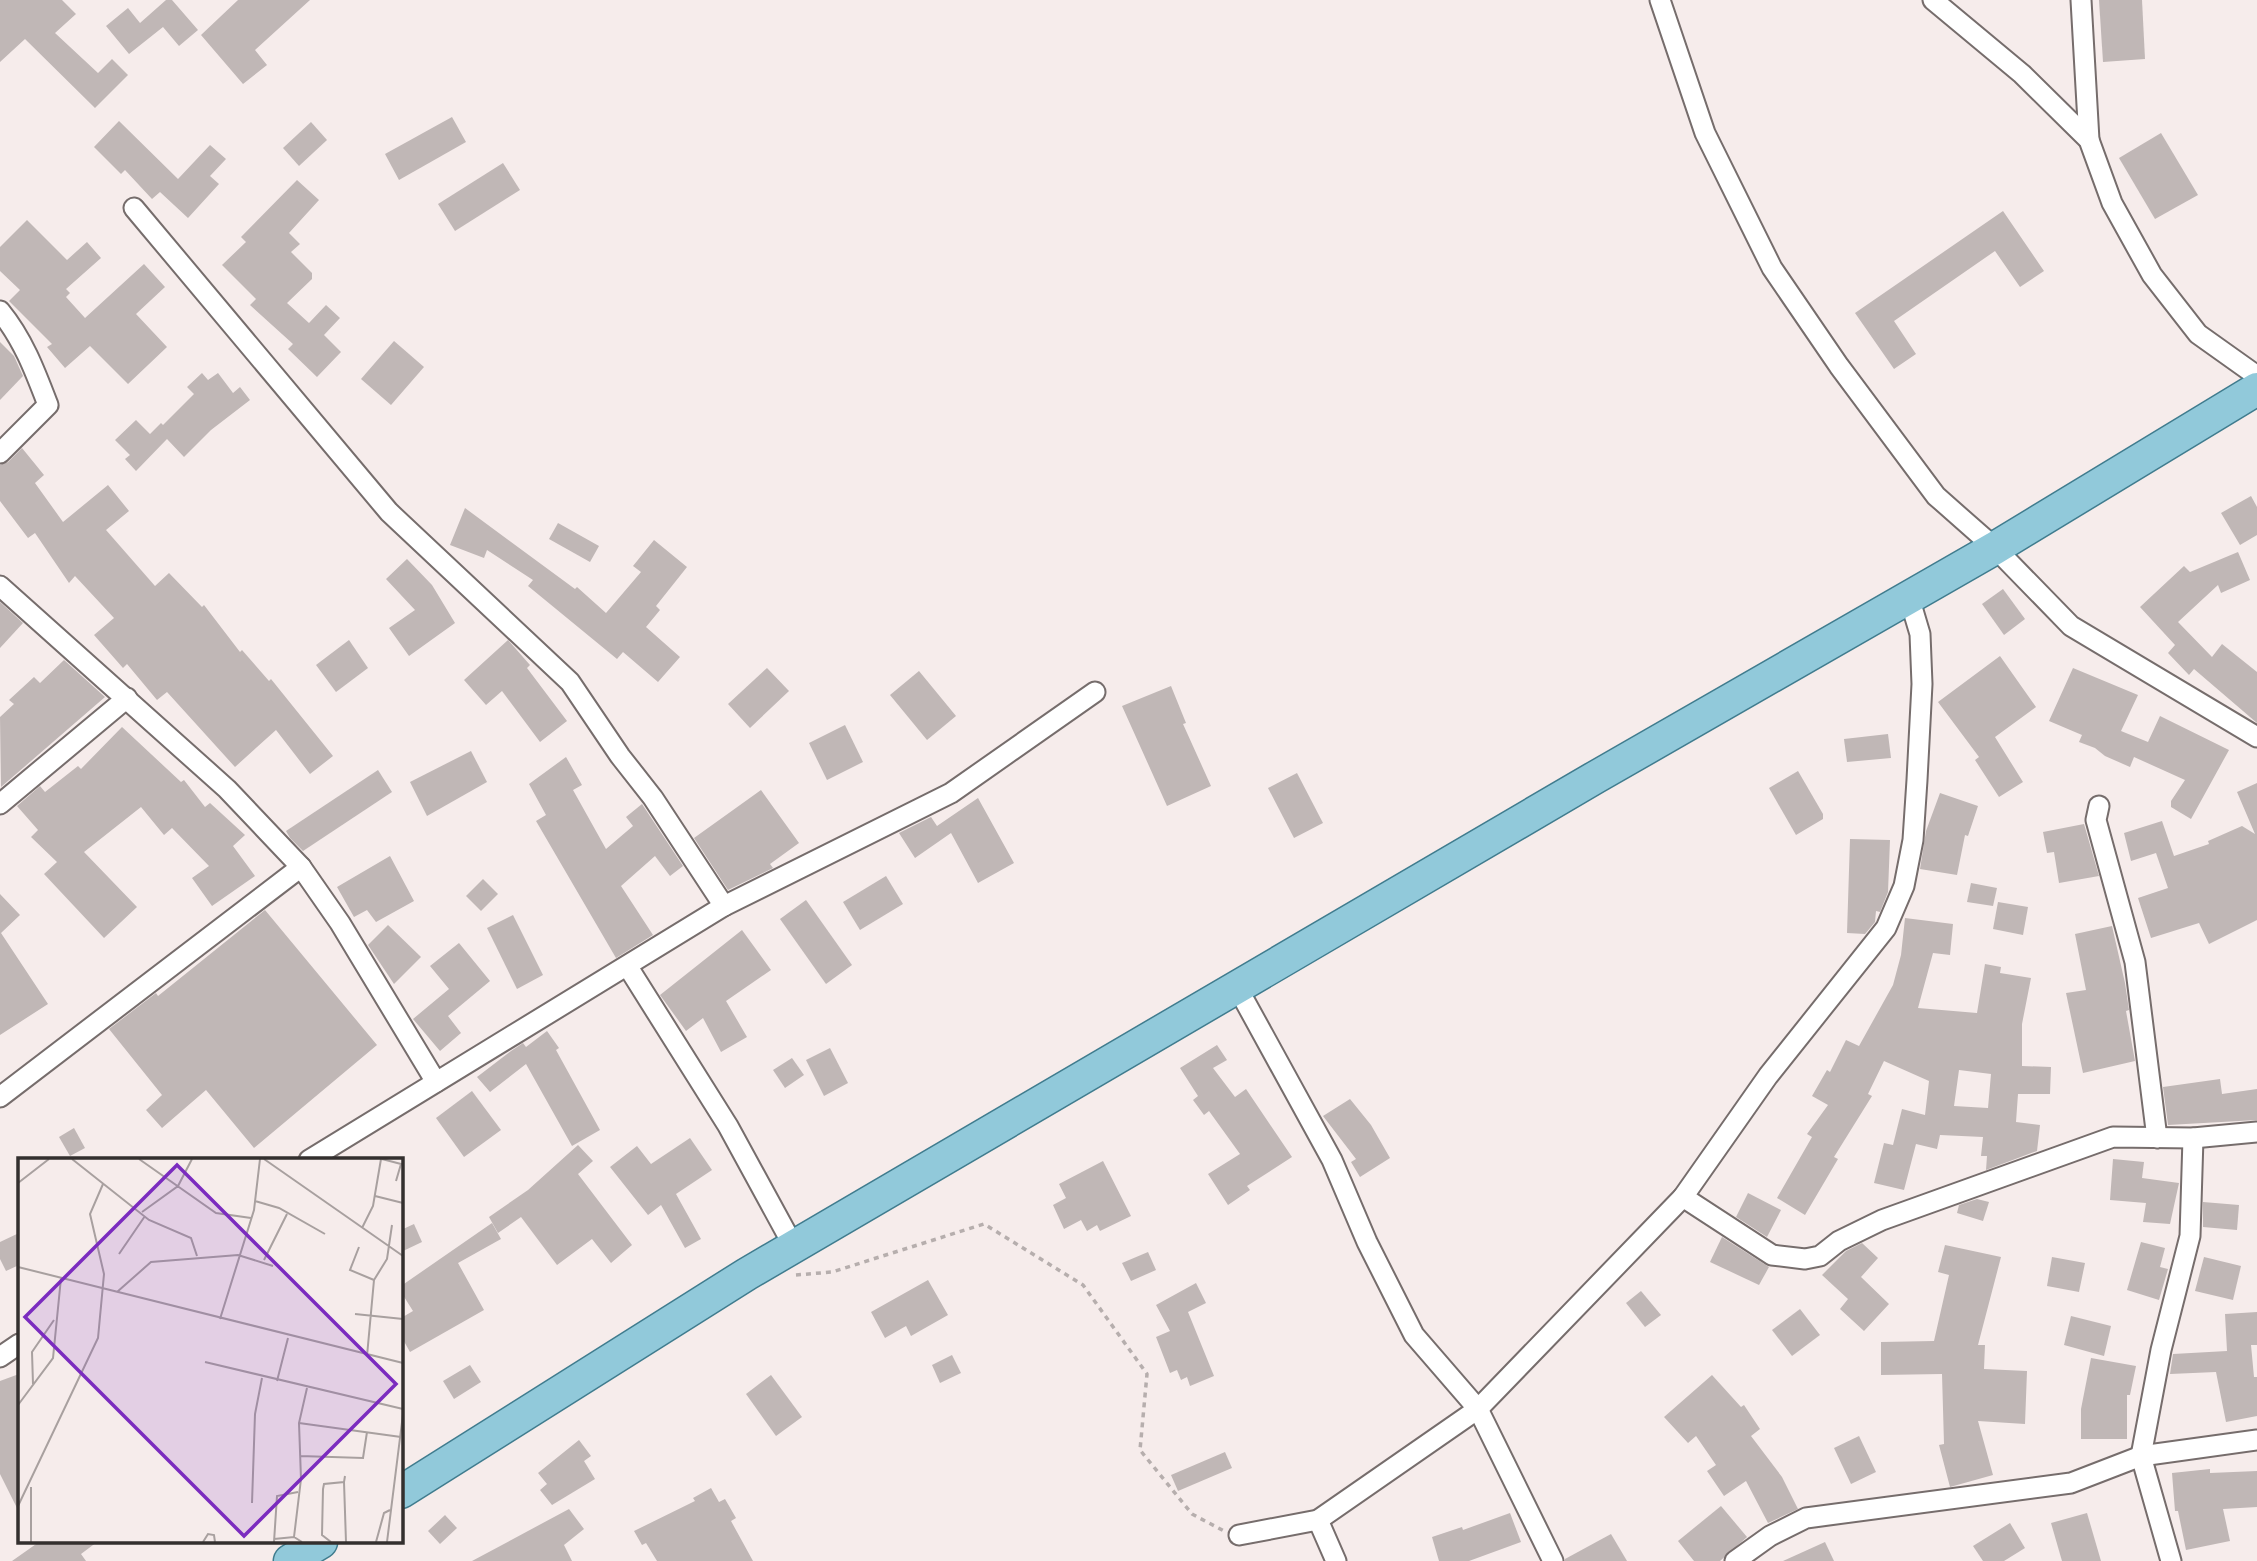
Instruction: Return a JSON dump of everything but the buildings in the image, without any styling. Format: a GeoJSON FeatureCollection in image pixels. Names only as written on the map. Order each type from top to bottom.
{"type":"FeatureCollection","features":[{"type":"Feature","properties":{"kind":"main road"},"geometry":{"type":"LineString","coordinates":[[402,1491],[794,1247],[1995,548],[2257,389]]}},
{"type":"Feature","properties":{"kind":"street"},"geometry":{"type":"LineString","coordinates":[[1660,0],[1705,133],[1772,268],[1936,496],[1995,548],[2071,625],[2257,737]]}},
{"type":"Feature","properties":{"kind":"street"},"geometry":{"type":"LineString","coordinates":[[1933,0],[2022,74],[2088,140]]}},
{"type":"Feature","properties":{"kind":"street"},"geometry":{"type":"LineString","coordinates":[[2081,0],[2088,140],[2112,203],[2152,275],[2198,334],[2257,376]]}},
{"type":"Feature","properties":{"kind":"street"},"geometry":{"type":"LineString","coordinates":[[134,208],[388,512],[570,682],[620,756],[653,798],[724,906]]}},
{"type":"Feature","properties":{"kind":"street"},"geometry":{"type":"LineString","coordinates":[[0,311],[13,327],[40,377],[48,405],[0,453]]}},
{"type":"Feature","properties":{"kind":"street"},"geometry":{"type":"LineString","coordinates":[[0,586],[227,789],[301,867],[340,923],[436,1082]]}},
{"type":"Feature","properties":{"kind":"street"},"geometry":{"type":"LineString","coordinates":[[1239,1535],[1318,1520],[1478,1409],[1683,1197],[1768,1076],[1886,928],[1904,886],[1913,840],[1922,684],[1920,634],[1909,597]]}},
{"type":"Feature","properties":{"kind":"street"},"geometry":{"type":"LineString","coordinates":[[312,1158],[724,906],[951,793],[1095,692]]}},
{"type":"Feature","properties":{"kind":"street"},"geometry":{"type":"LineString","coordinates":[[0,804],[127,698]]}},
{"type":"Feature","properties":{"kind":"street"},"geometry":{"type":"LineString","coordinates":[[2099,806],[2096,820],[2135,962],[2157,1138]]}},
{"type":"Feature","properties":{"kind":"street"},"geometry":{"type":"LineString","coordinates":[[0,1097],[301,867]]}},
{"type":"Feature","properties":{"kind":"street"},"geometry":{"type":"LineString","coordinates":[[628,967],[728,1126],[794,1247]]}},
{"type":"Feature","properties":{"kind":"street"},"geometry":{"type":"LineString","coordinates":[[1237,987],[1332,1160],[1367,1242],[1414,1335],[1478,1409],[1553,1561]]}},
{"type":"Feature","properties":{"kind":"street"},"geometry":{"type":"LineString","coordinates":[[1683,1197],[1772,1255],[1805,1259],[1820,1256],[1839,1241],[1882,1220],[2113,1137],[2193,1138],[2257,1132]]}},
{"type":"Feature","properties":{"kind":"street"},"geometry":{"type":"LineString","coordinates":[[2171,1561],[2141,1456],[2161,1350],[2190,1236],[2193,1138]]}},
{"type":"Feature","properties":{"kind":"street"},"geometry":{"type":"LineString","coordinates":[[0,1357],[18,1345]]}},
{"type":"Feature","properties":{"kind":"street"},"geometry":{"type":"LineString","coordinates":[[1734,1561],[1770,1536],[1806,1518],[2071,1483],[2141,1456],[2257,1440]]}},
{"type":"Feature","properties":{"kind":"street"},"geometry":{"type":"LineString","coordinates":[[1318,1520],[1336,1561]]}},
{"type":"Feature","properties":{"kind":"path"},"geometry":{"type":"LineString","coordinates":[[784,1276],[832,1272],[984,1224],[1083,1285],[1147,1374],[1140,1450],[1192,1514],[1229,1534],[1239,1535]]}}]}
